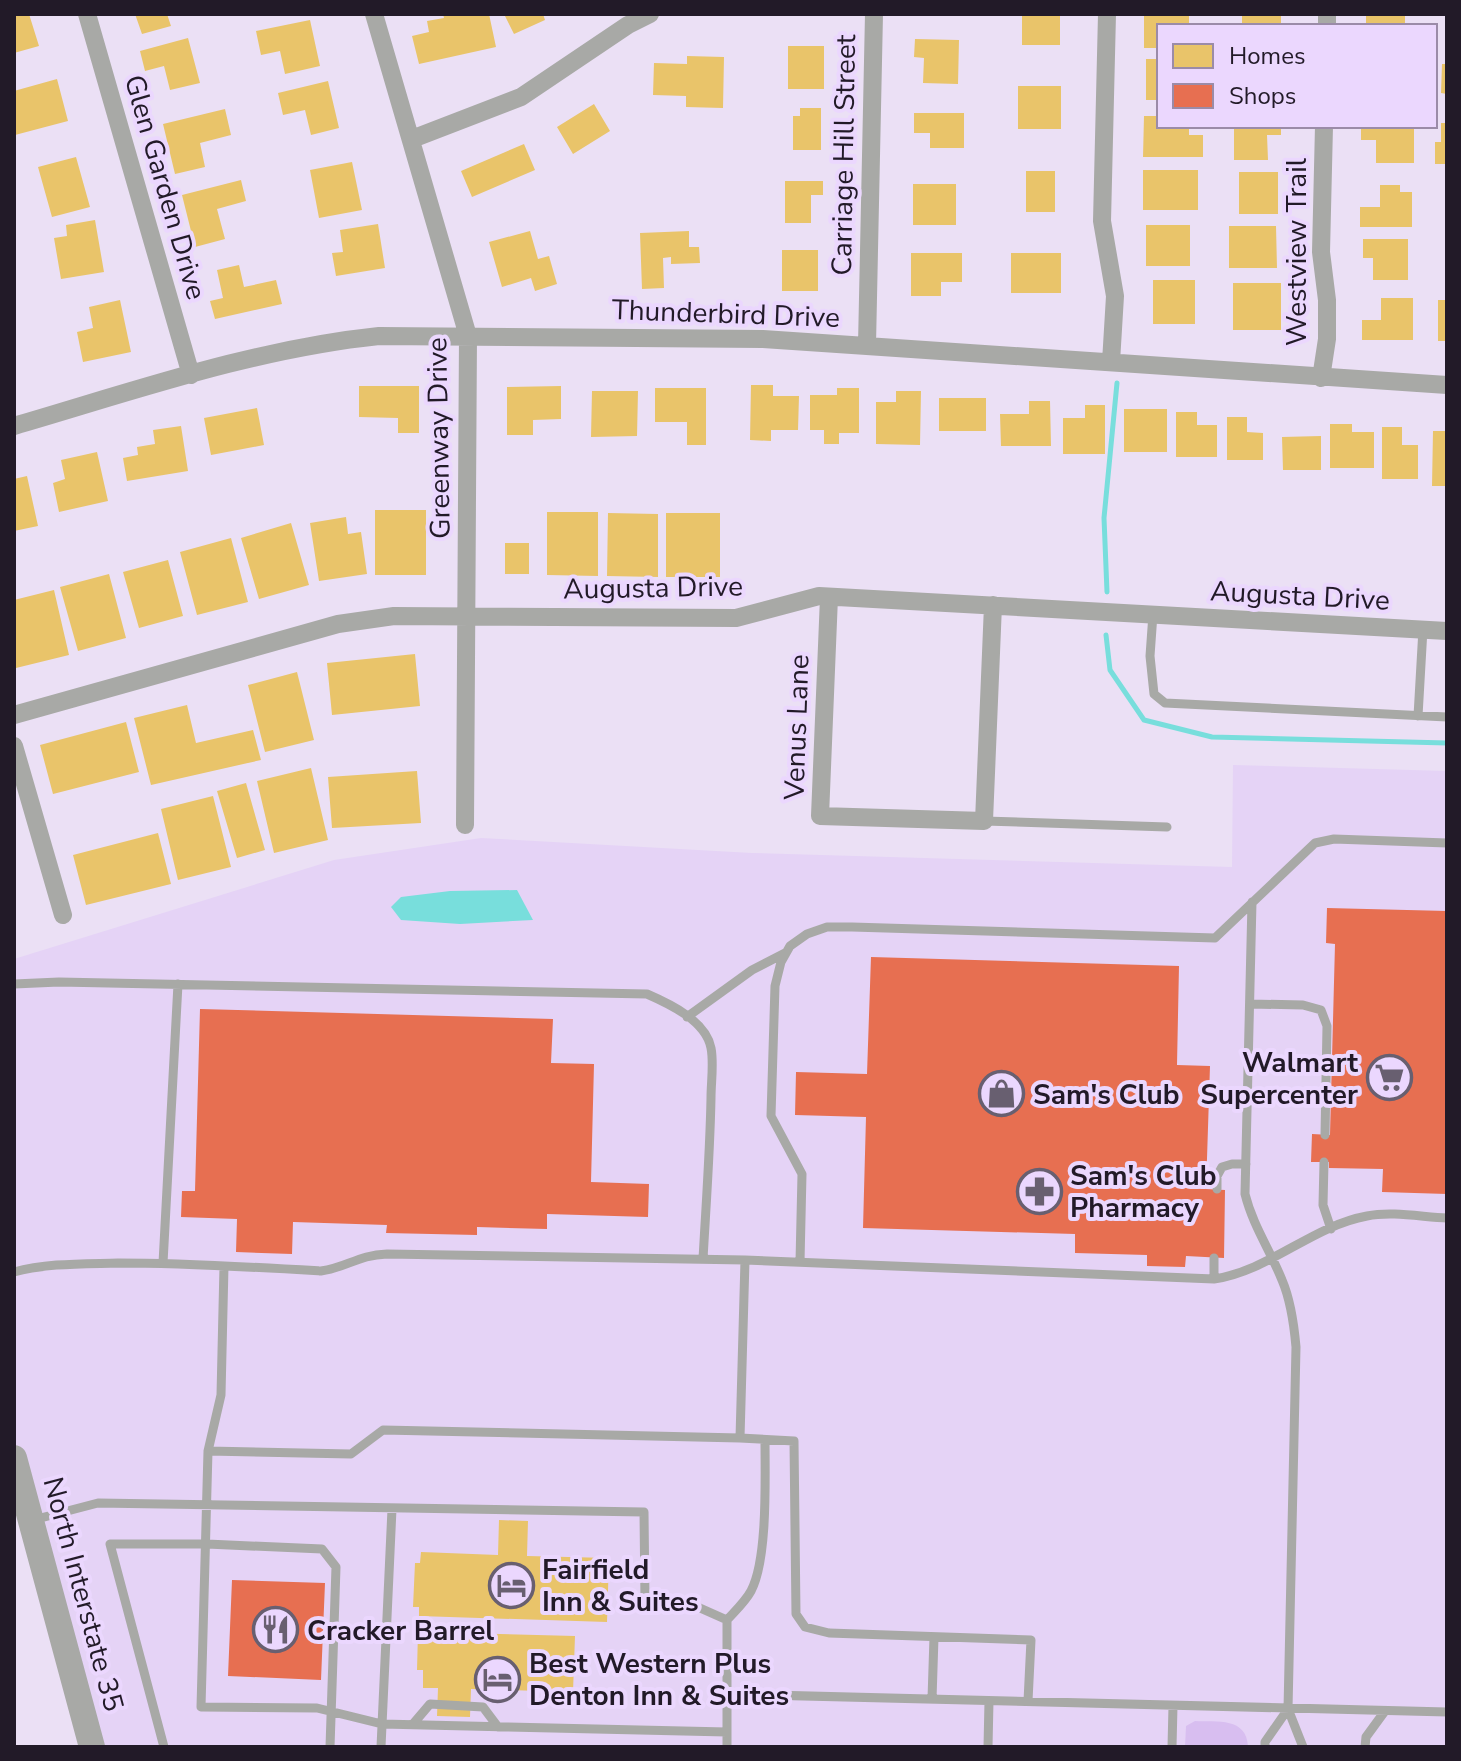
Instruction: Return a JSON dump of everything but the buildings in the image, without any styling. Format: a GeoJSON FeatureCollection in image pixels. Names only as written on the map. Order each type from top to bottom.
{"type":"FeatureCollection","features":[{"type":"Feature","properties":{"kind":"main road","name":"North Interstate 35"},"geometry":{"type":"LineString","coordinates":[[14,1458],[92,1747]]}},
{"type":"Feature","properties":{"kind":"street","name":"Glen Garden Drive"},"geometry":{"type":"LineString","coordinates":[[87,14],[191,375]]}},
{"type":"Feature","properties":{"kind":"street","name":"Greenway Drive"},"geometry":{"type":"LineString","coordinates":[[374,14],[468,336],[465,825]]}},
{"type":"Feature","properties":{"kind":"street"},"geometry":{"type":"LineString","coordinates":[[412,139],[521,97],[628,25],[650,14]]}},
{"type":"Feature","properties":{"kind":"street","name":"Carriage Hill Street"},"geometry":{"type":"LineString","coordinates":[[867,345],[874,14]]}},
{"type":"Feature","properties":{"kind":"street"},"geometry":{"type":"LineString","coordinates":[[1107,14],[1102,221],[1115,296],[1111,362]]}},
{"type":"Feature","properties":{"kind":"street","name":"Westview Trail"},"geometry":{"type":"LineString","coordinates":[[1321,378],[1327,339],[1327,300],[1321,252],[1324,128]]}},
{"type":"Feature","properties":{"kind":"street","name":"Thunderbird Drive"},"geometry":{"type":"LineString","coordinates":[[14,426],[262,354],[320,342],[379,336],[763,339],[1447,385]]}},
{"type":"Feature","properties":{"kind":"street","name":"Augusta Drive"},"geometry":{"type":"LineString","coordinates":[[14,715],[338,624],[394,616],[736,618],[801,600],[829,597],[1447,631]]}},
{"type":"Feature","properties":{"kind":"street","name":"Venus Lane"},"geometry":{"type":"LineString","coordinates":[[829,597],[820,816],[984,821]]}},
{"type":"Feature","properties":{"kind":"street"},"geometry":{"type":"LineString","coordinates":[[984,821],[993,605]]}},
{"type":"Feature","properties":{"kind":"street"},"geometry":{"type":"LineString","coordinates":[[14,746],[63,915]]}},
{"type":"Feature","properties":{"kind":"lane"},"geometry":{"type":"LineString","coordinates":[[1153,614],[1150,656],[1154,694],[1165,703],[1447,717]]}},
{"type":"Feature","properties":{"kind":"lane"},"geometry":{"type":"LineString","coordinates":[[1418,716],[1423,629]]}},
{"type":"Feature","properties":{"kind":"lane"},"geometry":{"type":"LineString","coordinates":[[984,821],[1167,827]]}},
{"type":"Feature","properties":{"kind":"lane"},"geometry":{"type":"LineString","coordinates":[[800,1262],[802,1174],[771,1116],[775,986],[790,946],[807,934],[827,927],[1215,938],[1315,843],[1334,839],[1447,843]]}},
{"type":"Feature","properties":{"kind":"lane"},"geometry":{"type":"LineString","coordinates":[[1252,902],[1245,1194],[1251,1218],[1286,1290],[1293,1318],[1296,1347],[1288,1709],[1303,1747]]}},
{"type":"Feature","properties":{"kind":"lane"},"geometry":{"type":"LineString","coordinates":[[687,1017],[752,970],[786,953]]}},
{"type":"Feature","properties":{"kind":"lane"},"geometry":{"type":"LineString","coordinates":[[14,984],[59,982],[647,994],[671,1004],[687,1017],[701,1029],[711,1047],[710,1149],[703,1259]]}},
{"type":"Feature","properties":{"kind":"lane"},"geometry":{"type":"LineString","coordinates":[[163,1263],[178,984]]}},
{"type":"Feature","properties":{"kind":"lane"},"geometry":{"type":"LineString","coordinates":[[1251,1004],[1313,1006],[1321,1010],[1327,1026],[1325,1135]]}},
{"type":"Feature","properties":{"kind":"lane"},"geometry":{"type":"LineString","coordinates":[[1324,1162],[1323,1205],[1331,1229]]}},
{"type":"Feature","properties":{"kind":"lane"},"geometry":{"type":"LineString","coordinates":[[1217,1189],[1217,1176],[1222,1167],[1246,1164]]}},
{"type":"Feature","properties":{"kind":"lane"},"geometry":{"type":"LineString","coordinates":[[14,1272],[80,1264],[163,1263],[321,1271],[336,1269],[366,1255],[387,1254],[745,1260],[1214,1279],[1236,1275],[1331,1229],[1370,1215],[1447,1218]]}},
{"type":"Feature","properties":{"kind":"lane"},"geometry":{"type":"LineString","coordinates":[[1214,1258],[1214,1279]]}},
{"type":"Feature","properties":{"kind":"lane"},"geometry":{"type":"LineString","coordinates":[[740,1438],[745,1260]]}},
{"type":"Feature","properties":{"kind":"lane"},"geometry":{"type":"LineString","coordinates":[[224,1266],[221,1395],[208,1451],[201,1707],[317,1708],[382,1724],[727,1732]]}},
{"type":"Feature","properties":{"kind":"lane"},"geometry":{"type":"LineString","coordinates":[[208,1451],[351,1454],[383,1430],[794,1441],[796,1614],[805,1627],[829,1633],[1031,1640],[1028,1701]]}},
{"type":"Feature","properties":{"kind":"lane"},"geometry":{"type":"LineString","coordinates":[[727,1747],[727,1620],[751,1590],[756,1578],[764,1520],[765,1440]]}},
{"type":"Feature","properties":{"kind":"lane"},"geometry":{"type":"LineString","coordinates":[[31,1520],[98,1503],[644,1512],[645,1601],[691,1604],[727,1620]]}},
{"type":"Feature","properties":{"kind":"lane"},"geometry":{"type":"LineString","coordinates":[[381,1747],[392,1509]]}},
{"type":"Feature","properties":{"kind":"lane"},"geometry":{"type":"LineString","coordinates":[[164,1747],[110,1544],[322,1549],[336,1567],[330,1747]]}},
{"type":"Feature","properties":{"kind":"lane"},"geometry":{"type":"LineString","coordinates":[[932,1699],[934,1637]]}},
{"type":"Feature","properties":{"kind":"lane"},"geometry":{"type":"LineString","coordinates":[[727,1694],[1447,1712]]}},
{"type":"Feature","properties":{"kind":"lane"},"geometry":{"type":"LineString","coordinates":[[988,1747],[989,1701]]}},
{"type":"Feature","properties":{"kind":"lane"},"geometry":{"type":"LineString","coordinates":[[413,1724],[430,1704],[483,1707],[498,1727]]}},
{"type":"Feature","properties":{"kind":"lane"},"geometry":{"type":"LineString","coordinates":[[1172,1747],[1173,1706]]}},
{"type":"Feature","properties":{"kind":"lane"},"geometry":{"type":"LineString","coordinates":[[1265,1747],[1265,1742],[1288,1709]]}},
{"type":"Feature","properties":{"kind":"lane"},"geometry":{"type":"LineString","coordinates":[[1365,1747],[1366,1737],[1385,1711]]}},
{"type":"Feature","properties":{"kind":"shaded area"},"geometry":{"type":"Polygon","coordinates":[[[1233,765],[1447,771],[1447,1747],[92,1747],[14,1458],[14,959],[334,860],[481,838],[752,853],[1232,867],[1233,765]]]}},
{"type":"Feature","properties":{"kind":"shaded area"},"geometry":{"type":"Polygon","coordinates":[[[517,890],[533,920],[460,924],[401,920],[391,907],[401,897],[450,891],[517,890]]]}},
{"type":"Feature","properties":{"kind":"shaded area"},"geometry":{"type":"Polygon","coordinates":[[[1195,1721],[1237,1726],[1246,1737],[1248,1747],[1185,1747],[1186,1726],[1195,1721]]]}},
{"type":"Feature","properties":{"kind":"waterway"},"geometry":{"type":"LineString","coordinates":[[1107,592],[1104,518],[1117,383]]}},
{"type":"Feature","properties":{"kind":"waterway"},"geometry":{"type":"LineString","coordinates":[[1106,635],[1110,670],[1144,720],[1212,737],[1447,743]]}},
{"type":"Feature","properties":{"kind":"place","name":"Walmart Supercenter"},"geometry":{"type":"Point","coordinates":[1389,1078]}},
{"type":"Feature","properties":{"kind":"place","name":"Sam's Club"},"geometry":{"type":"Point","coordinates":[1002,1094]}},
{"type":"Feature","properties":{"kind":"place","name":"Sam's Club Pharmacy"},"geometry":{"type":"Point","coordinates":[1039,1191]}},
{"type":"Feature","properties":{"kind":"place","name":"Fairfield Inn & Suites"},"geometry":{"type":"Point","coordinates":[511,1585]}},
{"type":"Feature","properties":{"kind":"place","name":"Cracker Barrel"},"geometry":{"type":"Point","coordinates":[276,1630]}},
{"type":"Feature","properties":{"kind":"place","name":"Best Western Plus Denton Inn & Suites"},"geometry":{"type":"Point","coordinates":[498,1679]}}]}
